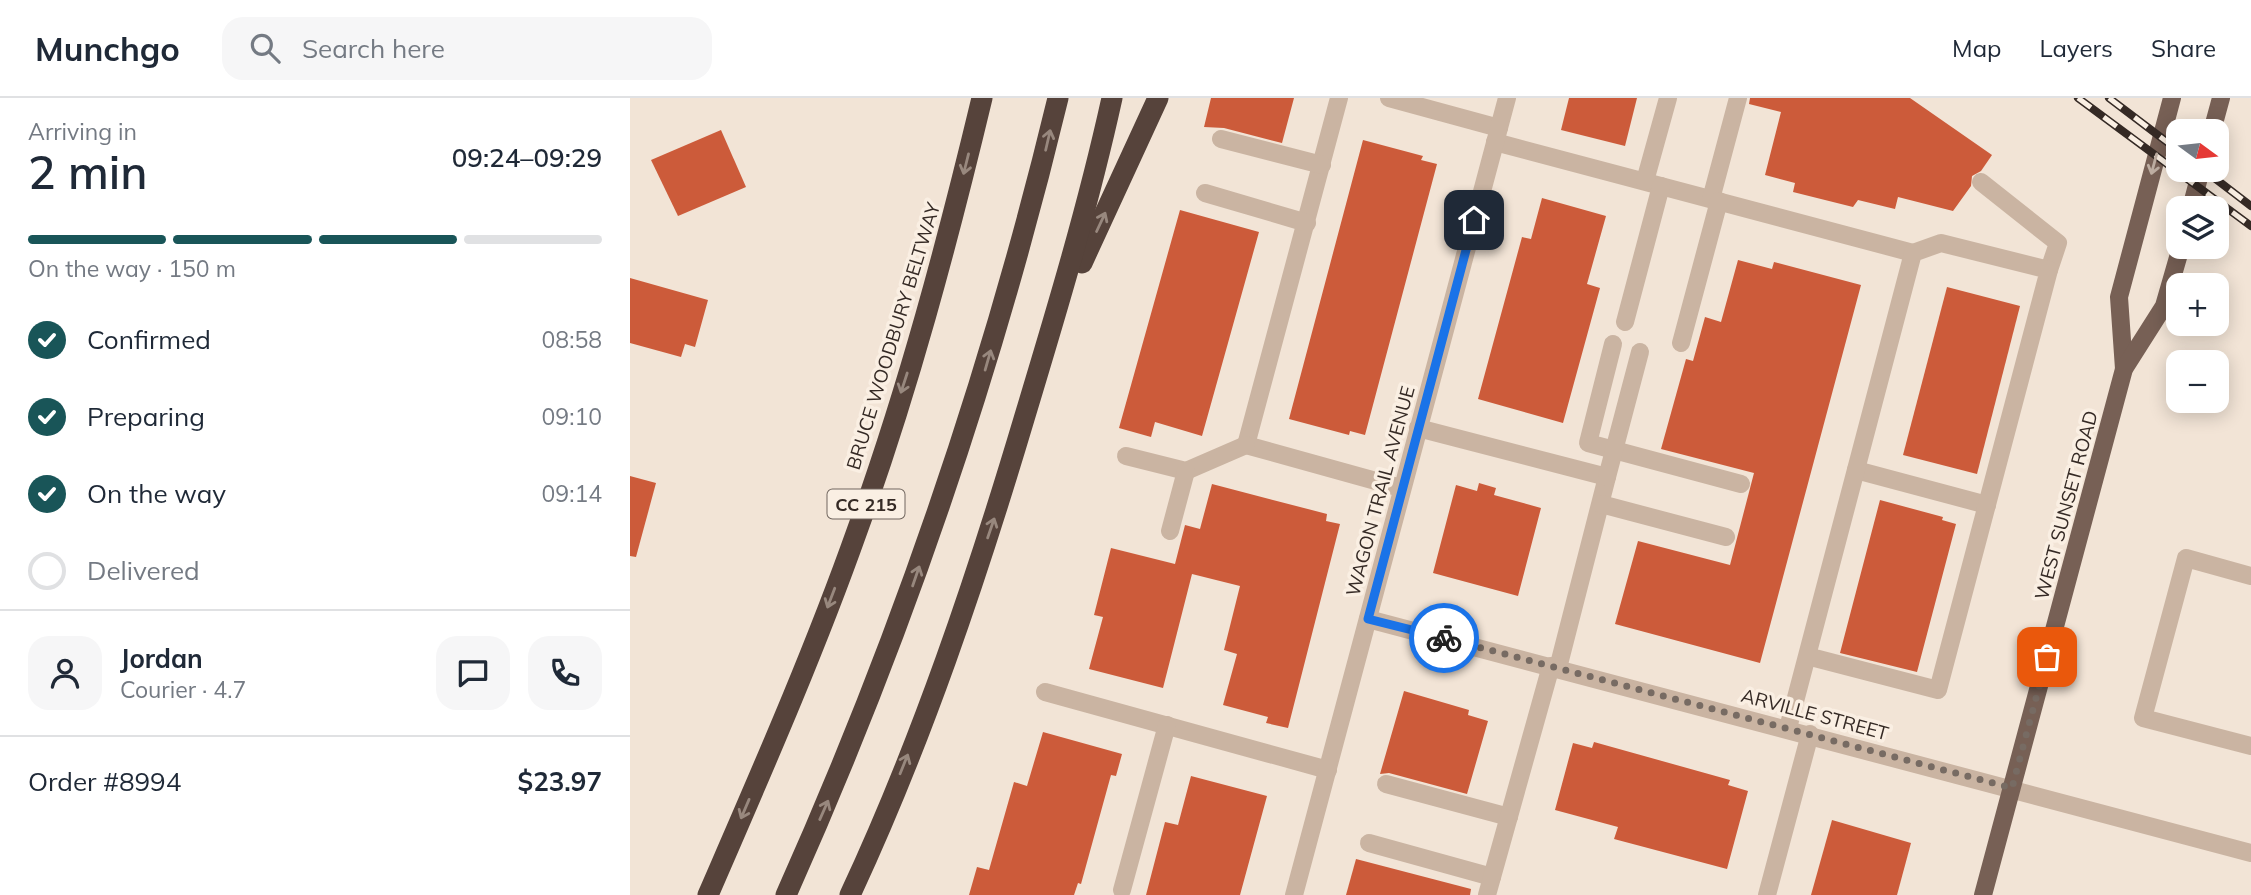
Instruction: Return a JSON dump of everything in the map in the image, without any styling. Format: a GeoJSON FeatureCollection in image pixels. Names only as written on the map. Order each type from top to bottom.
{"type":"FeatureCollection","features":[{"type":"Feature","properties":{"kind":"highway","name":"BRUCE WOODBURY BELTWAY"},"geometry":{"type":"LineString","coordinates":[[708,895],[793,699],[858,530],[944,259],[982,98]]}},
{"type":"Feature","properties":{"kind":"highway","name":"CC 215"},"geometry":{"type":"LineString","coordinates":[[786,895],[828,801],[919,567],[985,368],[1035,192],[1058,98]]}},
{"type":"Feature","properties":{"kind":"highway"},"geometry":{"type":"LineString","coordinates":[[850,895],[878,830],[962,612],[1052,329],[1096,172],[1112,98]]}},
{"type":"Feature","properties":{"kind":"highway"},"geometry":{"type":"LineString","coordinates":[[1052,329],[1158,98]]}},
{"type":"Feature","properties":{"kind":"main road","name":"WEST SUNSET ROAD"},"geometry":{"type":"LineString","coordinates":[[2124,369],[2119,297],[2172,98]]}},
{"type":"Feature","properties":{"kind":"main road"},"geometry":{"type":"LineString","coordinates":[[2215,119],[2221,98]]}},
{"type":"Feature","properties":{"kind":"main road","name":"WEST SUNSET ROAD"},"geometry":{"type":"LineString","coordinates":[[1983,895],[2124,369],[2164,306],[2177,259]]}},
{"type":"Feature","properties":{"kind":"street"},"geometry":{"type":"LineString","coordinates":[[1245,445],[1339,98]]}},
{"type":"Feature","properties":{"kind":"street"},"geometry":{"type":"LineString","coordinates":[[1389,98],[1497,135],[1653,183],[1913,253],[1941,243],[2049,270]]}},
{"type":"Feature","properties":{"kind":"street","name":"WAGON TRAIL AVENUE"},"geometry":{"type":"LineString","coordinates":[[1294,895],[1507,98]]}},
{"type":"Feature","properties":{"kind":"street"},"geometry":{"type":"LineString","coordinates":[[1625,323],[1668,98]]}},
{"type":"Feature","properties":{"kind":"street"},"geometry":{"type":"LineString","coordinates":[[1681,343],[1738,98]]}},
{"type":"Feature","properties":{"kind":"street"},"geometry":{"type":"LineString","coordinates":[[1221,139],[1322,165]]}},
{"type":"Feature","properties":{"kind":"street"},"geometry":{"type":"LineString","coordinates":[[1807,656],[1938,690],[2058,243],[1981,182]]}},
{"type":"Feature","properties":{"kind":"street"},"geometry":{"type":"LineString","coordinates":[[1205,193],[1307,223]]}},
{"type":"Feature","properties":{"kind":"street"},"geometry":{"type":"LineString","coordinates":[[1788,728],[1913,253]]}},
{"type":"Feature","properties":{"kind":"street"},"geometry":{"type":"LineString","coordinates":[[1613,344],[1588,443],[1741,484]]}},
{"type":"Feature","properties":{"kind":"street"},"geometry":{"type":"LineString","coordinates":[[1487,895],[1601,504],[1640,352]]}},
{"type":"Feature","properties":{"kind":"street"},"geometry":{"type":"LineString","coordinates":[[1418,428],[1607,477]]}},
{"type":"Feature","properties":{"kind":"street"},"geometry":{"type":"LineString","coordinates":[[1126,456],[1186,471],[1245,445],[1401,488]]}},
{"type":"Feature","properties":{"kind":"street"},"geometry":{"type":"LineString","coordinates":[[1856,470],[1987,505]]}},
{"type":"Feature","properties":{"kind":"street"},"geometry":{"type":"LineString","coordinates":[[1170,531],[1186,471]]}},
{"type":"Feature","properties":{"kind":"street"},"geometry":{"type":"LineString","coordinates":[[1601,504],[1726,537]]}},
{"type":"Feature","properties":{"kind":"street"},"geometry":{"type":"LineString","coordinates":[[2251,576],[2186,558],[2143,718],[2251,746]]}},
{"type":"Feature","properties":{"kind":"street","name":"ARVILLE STREET"},"geometry":{"type":"LineString","coordinates":[[1368,619],[1788,728],[2251,853]]}},
{"type":"Feature","properties":{"kind":"street"},"geometry":{"type":"LineString","coordinates":[[1045,692],[1328,771]]}},
{"type":"Feature","properties":{"kind":"street"},"geometry":{"type":"LineString","coordinates":[[1122,890],[1167,725]]}},
{"type":"Feature","properties":{"kind":"street"},"geometry":{"type":"LineString","coordinates":[[1768,895],[1810,734]]}},
{"type":"Feature","properties":{"kind":"street"},"geometry":{"type":"LineString","coordinates":[[1386,783],[1509,817]]}},
{"type":"Feature","properties":{"kind":"street"},"geometry":{"type":"LineString","coordinates":[[1369,843],[1492,877]]}},
{"type":"Feature","properties":{"kind":"building"},"geometry":{"type":"Polygon","coordinates":[[[1211,98],[1294,98],[1282,143],[1224,128],[1204,127],[1211,98]]]}},
{"type":"Feature","properties":{"kind":"building"},"geometry":{"type":"Polygon","coordinates":[[[1569,98],[1637,98],[1625,146],[1561,130],[1569,98]]]}},
{"type":"Feature","properties":{"kind":"building"},"geometry":{"type":"Polygon","coordinates":[[[1750,98],[1910,98],[1992,155],[1981,171],[1972,176],[1971,186],[1953,211],[1898,197],[1895,209],[1858,200],[1853,207],[1793,192],[1795,183],[1765,175],[1781,112],[1749,104],[1750,98]]]}},
{"type":"Feature","properties":{"kind":"building"},"geometry":{"type":"Polygon","coordinates":[[[721,130],[746,187],[678,216],[651,160],[721,130]]]}},
{"type":"Feature","properties":{"kind":"building"},"geometry":{"type":"Polygon","coordinates":[[[1363,140],[1423,156],[1421,160],[1437,164],[1365,435],[1350,431],[1349,435],[1289,419],[1363,140]]]}},
{"type":"Feature","properties":{"kind":"building"},"geometry":{"type":"Polygon","coordinates":[[[1542,198],[1606,216],[1587,284],[1600,288],[1563,423],[1478,399],[1522,237],[1531,239],[1542,198]]]}},
{"type":"Feature","properties":{"kind":"building"},"geometry":{"type":"Polygon","coordinates":[[[1180,210],[1259,232],[1202,436],[1155,422],[1151,437],[1119,428],[1180,210]]]}},
{"type":"Feature","properties":{"kind":"building"},"geometry":{"type":"Polygon","coordinates":[[[1738,260],[1772,269],[1774,262],[1861,285],[1760,663],[1615,624],[1638,541],[1730,565],[1754,473],[1661,449],[1686,359],[1693,361],[1705,317],[1721,322],[1738,260]]]}},
{"type":"Feature","properties":{"kind":"building"},"geometry":{"type":"Polygon","coordinates":[[[630,278],[708,300],[695,347],[685,344],[681,357],[630,343],[630,278]]]}},
{"type":"Feature","properties":{"kind":"building"},"geometry":{"type":"Polygon","coordinates":[[[1947,287],[2020,306],[1977,474],[1903,455],[1947,287]]]}},
{"type":"Feature","properties":{"kind":"building"},"geometry":{"type":"Polygon","coordinates":[[[630,476],[656,483],[636,557],[630,556],[630,476]]]}},
{"type":"Feature","properties":{"kind":"building"},"geometry":{"type":"Polygon","coordinates":[[[1479,483],[1496,488],[1494,495],[1541,508],[1518,596],[1433,573],[1456,485],[1477,491],[1479,483]]]}},
{"type":"Feature","properties":{"kind":"building"},"geometry":{"type":"Polygon","coordinates":[[[1212,484],[1327,514],[1326,521],[1340,524],[1288,728],[1266,723],[1268,717],[1223,705],[1237,654],[1224,650],[1240,586],[1192,574],[1163,688],[1089,669],[1103,617],[1094,615],[1111,548],[1175,564],[1185,525],[1200,529],[1212,484]]]}},
{"type":"Feature","properties":{"kind":"building"},"geometry":{"type":"Polygon","coordinates":[[[1880,500],[1943,517],[1942,520],[1956,524],[1917,672],[1840,653],[1880,500]]]}},
{"type":"Feature","properties":{"kind":"building"},"geometry":{"type":"Polygon","coordinates":[[[1404,691],[1469,710],[1468,715],[1488,721],[1467,794],[1389,773],[1380,774],[1404,691]]]}},
{"type":"Feature","properties":{"kind":"building"},"geometry":{"type":"Polygon","coordinates":[[[1043,732],[1122,754],[1116,776],[1111,775],[1081,884],[1078,883],[1074,895],[969,895],[977,867],[989,870],[1014,782],[1027,786],[1043,732]]]}},
{"type":"Feature","properties":{"kind":"building"},"geometry":{"type":"Polygon","coordinates":[[[1594,742],[1730,780],[1728,785],[1748,791],[1727,869],[1614,839],[1618,827],[1555,810],[1573,743],[1592,748],[1594,742]]]}},
{"type":"Feature","properties":{"kind":"building"},"geometry":{"type":"Polygon","coordinates":[[[1191,776],[1267,796],[1240,895],[1146,895],[1165,822],[1178,825],[1191,776]]]}},
{"type":"Feature","properties":{"kind":"building"},"geometry":{"type":"Polygon","coordinates":[[[1832,820],[1911,843],[1897,895],[1811,895],[1832,820]]]}},
{"type":"Feature","properties":{"kind":"building"},"geometry":{"type":"Polygon","coordinates":[[[1356,859],[1471,889],[1470,895],[1346,895],[1356,859]]]}},
{"type":"Feature","properties":{"kind":"railway"},"geometry":{"type":"LineString","coordinates":[[2078,98],[2251,226]]}},
{"type":"Feature","properties":{"kind":"railway"},"geometry":{"type":"LineString","coordinates":[[2109,98],[2166,141]]}},
{"type":"Feature","properties":{"kind":"railway"},"geometry":{"type":"LineString","coordinates":[[2220,182],[2251,206]]}},
{"type":"Feature","properties":{"kind":"way so far"},"geometry":{"type":"LineString","coordinates":[[1444,638],[2012,788],[2047,657]]}},
{"type":"Feature","properties":{"kind":"route"},"geometry":{"type":"LineString","coordinates":[[1444,638],[1368,619],[1474,220]]}}]}
